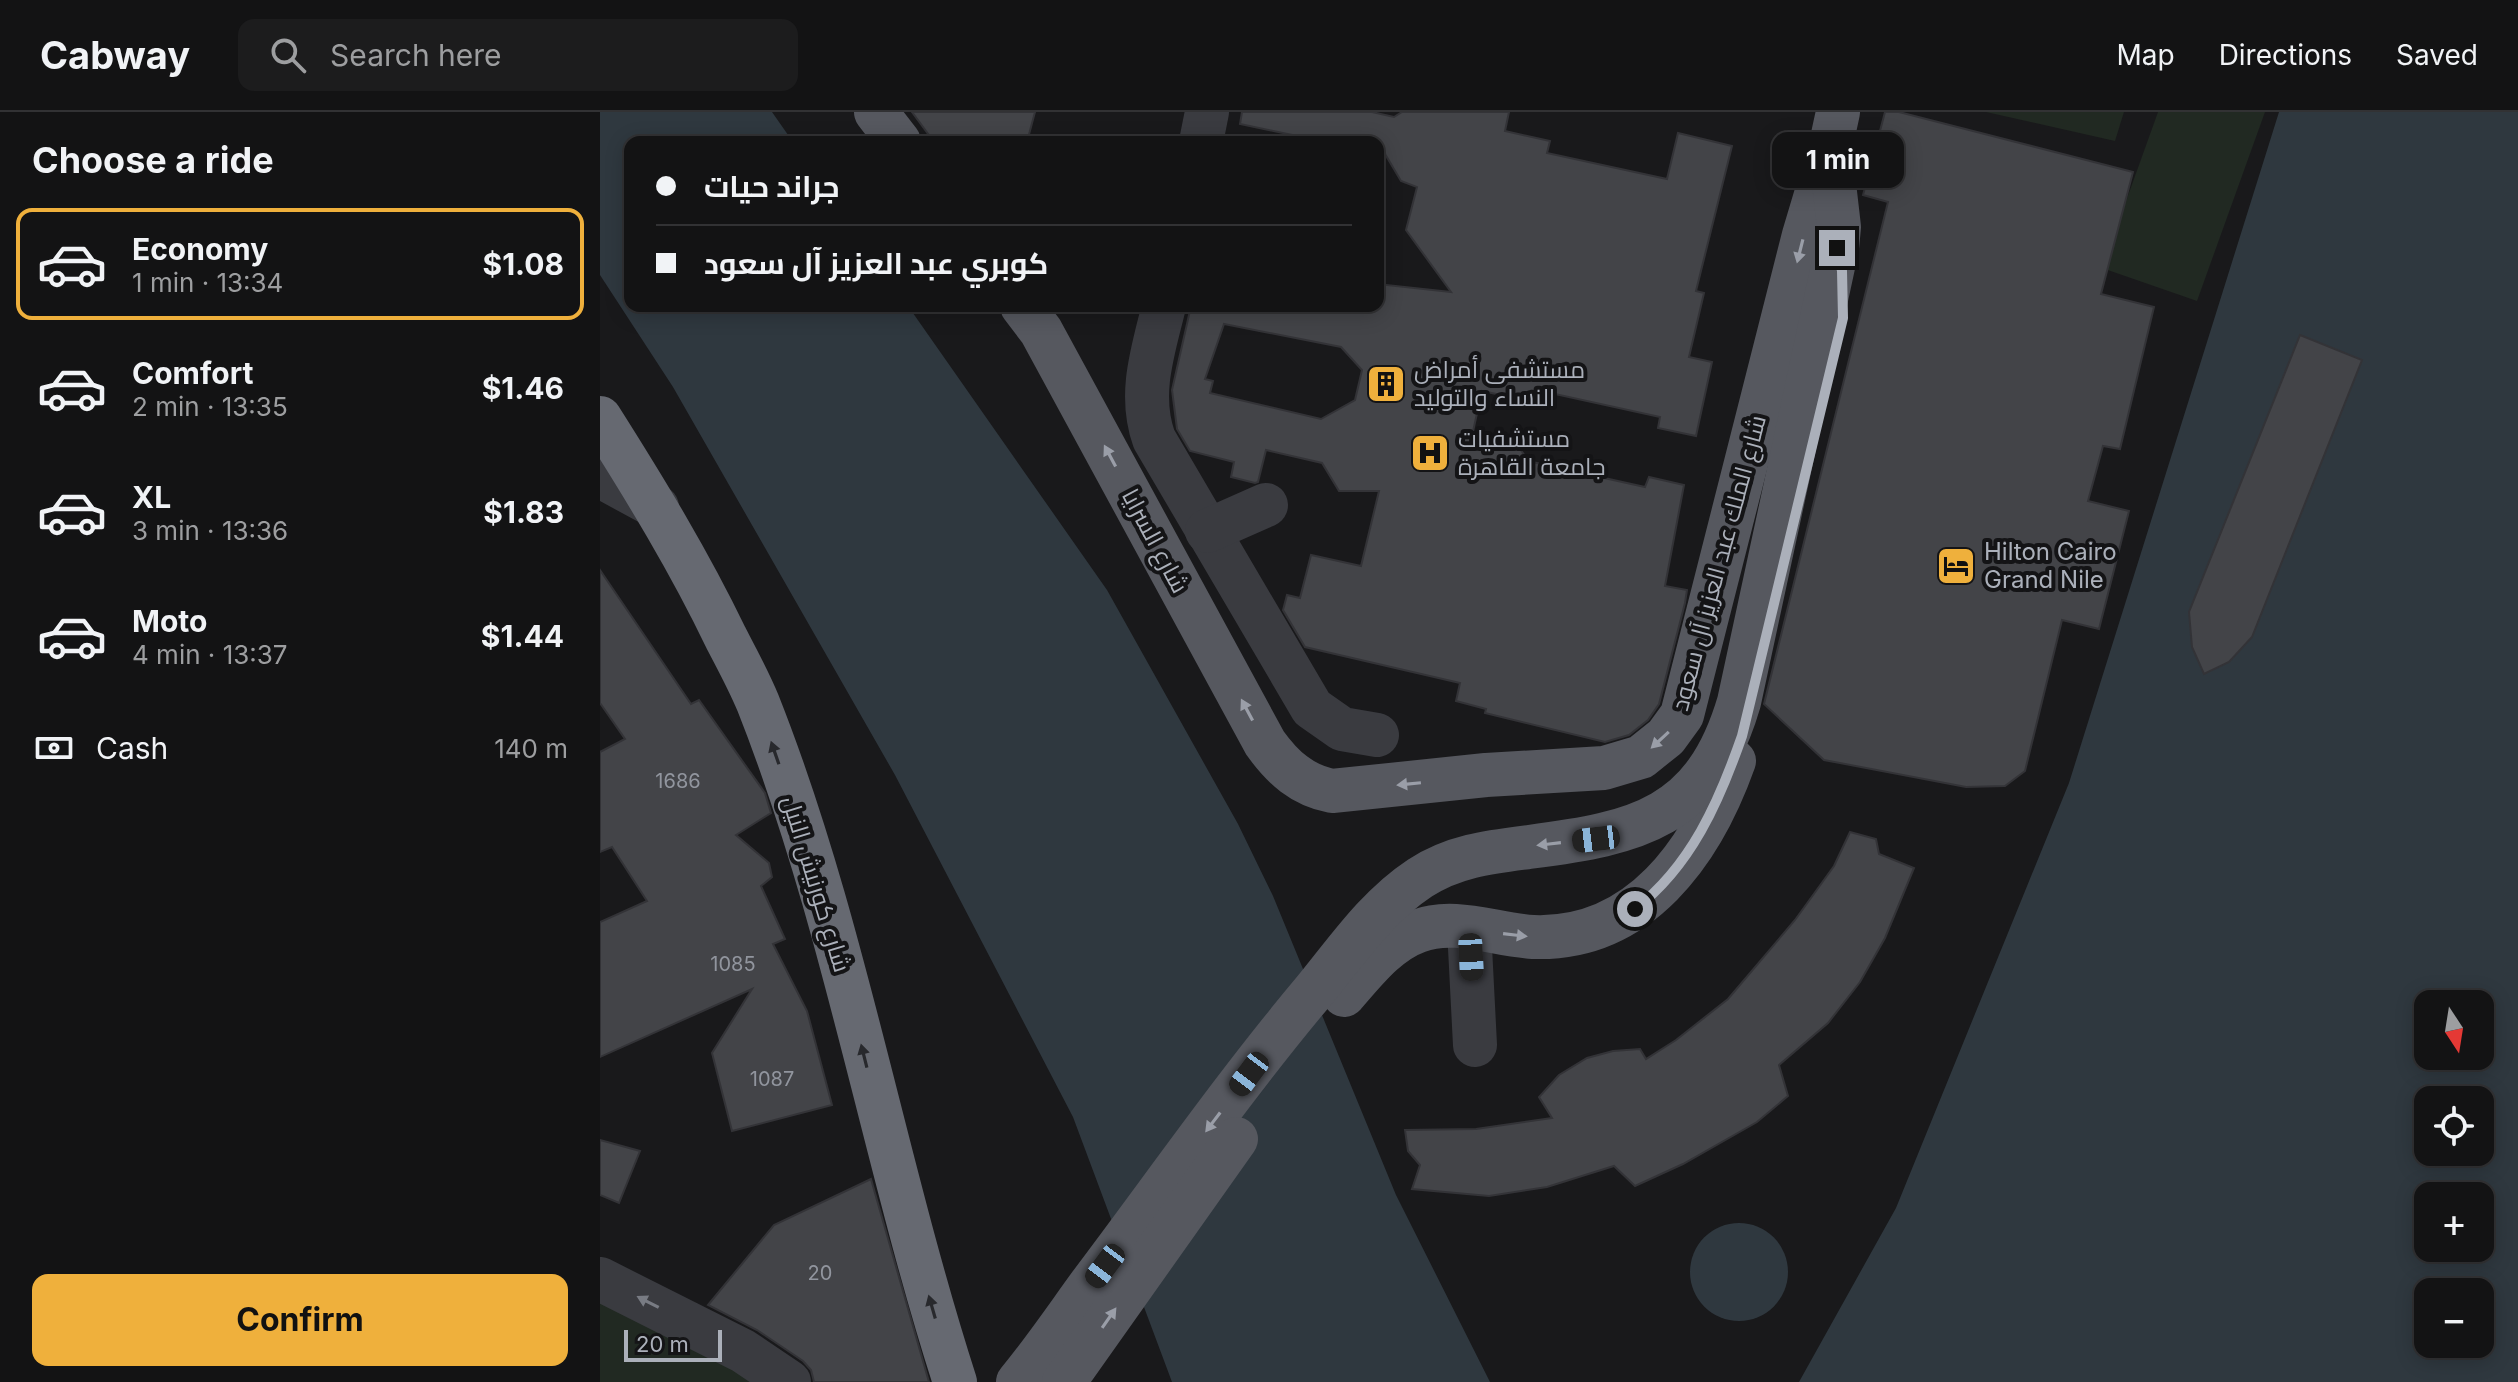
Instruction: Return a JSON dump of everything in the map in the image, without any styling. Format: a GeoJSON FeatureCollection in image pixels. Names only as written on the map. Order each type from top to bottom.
{"type":"FeatureCollection","features":[{"type":"Feature","properties":{"kind":"highway","name":"شارع كورنيش النيل"},"geometry":{"type":"LineString","coordinates":[[600,418],[657,507],[705,594],[758,702],[840,960],[909,1225],[955,1382]]}},
{"type":"Feature","properties":{"kind":"main road"},"geometry":{"type":"LineString","coordinates":[[876,112],[894,136]]}},
{"type":"Feature","properties":{"kind":"main road","name":"شارع الملك عبد العزيز آل سعود"},"geometry":{"type":"LineString","coordinates":[[1834,131],[1839,227],[1837,248]]}},
{"type":"Feature","properties":{"kind":"main road","name":"شارع الملك عبد العزيز آل سعود"},"geometry":{"type":"LineString","coordinates":[[1291,772],[1309,786],[1332,791],[1486,775],[1604,768],[1641,757],[1666,737],[1682,715],[1689,691],[1804,235],[1834,131]]}},
{"type":"Feature","properties":{"kind":"main road"},"geometry":{"type":"LineString","coordinates":[[1038,1375],[1310,1036],[1357,960],[1381,909],[1401,892],[1446,864],[1471,854],[1596,839],[1653,819],[1678,803],[1717,758],[1730,731],[1837,248]]}},
{"type":"Feature","properties":{"kind":"main road"},"geometry":{"type":"LineString","coordinates":[[1357,960],[1419,930],[1444,926],[1533,937],[1586,931],[1635,909],[1675,873],[1720,795],[1751,705],[1843,318],[1842,271],[1837,248]]}},
{"type":"Feature","properties":{"kind":"main road","name":"شارع السرايا"},"geometry":{"type":"LineString","coordinates":[[1027,312],[1041,331],[1265,743],[1291,772]]}},
{"type":"Feature","properties":{"kind":"main road"},"geometry":{"type":"LineString","coordinates":[[1653,819],[1676,841],[1675,873]]}},
{"type":"Feature","properties":{"kind":"main road"},"geometry":{"type":"LineString","coordinates":[[1469,928],[1462,917],[1457,890],[1463,865],[1471,854]]}},
{"type":"Feature","properties":{"kind":"street"},"geometry":{"type":"LineString","coordinates":[[1202,136],[1207,112]]}},
{"type":"Feature","properties":{"kind":"street"},"geometry":{"type":"LineString","coordinates":[[1163,312],[1146,384],[1148,421],[1154,439],[1312,708],[1342,729],[1377,735]]}},
{"type":"Feature","properties":{"kind":"street"},"geometry":{"type":"LineString","coordinates":[[600,476],[657,507]]}},
{"type":"Feature","properties":{"kind":"street"},"geometry":{"type":"LineString","coordinates":[[1207,531],[1266,505]]}},
{"type":"Feature","properties":{"kind":"street"},"geometry":{"type":"LineString","coordinates":[[1469,928],[1475,1045]]}},
{"type":"Feature","properties":{"kind":"street"},"geometry":{"type":"LineString","coordinates":[[600,1279],[743,1351],[789,1382]]}},
{"type":"Feature","properties":{"kind":"shaded area"},"geometry":{"type":"Polygon","coordinates":[[[600,112],[772,112],[789,136],[624,136],[624,312],[600,275],[600,112]]]}},
{"type":"Feature","properties":{"kind":"shaded area"},"geometry":{"type":"Polygon","coordinates":[[[1986,112],[2124,112],[2115,141],[1986,112]]]}},
{"type":"Feature","properties":{"kind":"shaded area"},"geometry":{"type":"Polygon","coordinates":[[[2158,112],[2265,112],[2197,301],[2102,268],[2158,112]]]}},
{"type":"Feature","properties":{"kind":"shaded area"},"geometry":{"type":"Polygon","coordinates":[[[2279,112],[2518,112],[2518,1382],[1799,1382],[1896,1208],[2069,783],[2279,112]]]}},
{"type":"Feature","properties":{"kind":"shaded area"},"geometry":{"type":"Polygon","coordinates":[[[624,312],[912,312],[1107,590],[1238,824],[1273,896],[1396,1195],[1490,1382],[1172,1382],[1073,1117],[895,775],[673,387],[624,312]]]}},
{"type":"Feature","properties":{"kind":"shaded area"},"geometry":{"type":"Polygon","coordinates":[[[1739,1223],[1758,1227],[1774,1237],[1784,1253],[1788,1272],[1784,1291],[1774,1307],[1758,1317],[1739,1321],[1720,1317],[1704,1307],[1694,1291],[1690,1272],[1694,1253],[1704,1237],[1720,1227],[1739,1223]]]}},
{"type":"Feature","properties":{"kind":"shaded area"},"geometry":{"type":"Polygon","coordinates":[[[600,1298],[760,1382],[600,1382],[600,1298]]]}},
{"type":"Feature","properties":{"kind":"building"},"geometry":{"type":"Polygon","coordinates":[[[912,112],[1035,112],[1029,136],[930,136],[912,112]]]}},
{"type":"Feature","properties":{"kind":"building"},"geometry":{"type":"Polygon","coordinates":[[[1242,112],[1372,112],[1394,117],[1402,112],[1509,112],[1505,131],[1550,141],[1547,153],[1667,179],[1678,133],[1732,146],[1696,291],[1704,293],[1689,357],[1712,362],[1696,436],[1658,428],[1660,417],[1546,392],[1530,401],[1482,391],[1472,436],[1519,447],[1528,461],[1645,487],[1649,477],[1684,485],[1665,586],[1687,590],[1685,603],[1659,704],[1648,720],[1629,735],[1605,742],[1485,713],[1486,709],[1456,701],[1460,683],[1305,647],[1283,610],[1287,595],[1300,598],[1311,555],[1361,566],[1379,491],[1339,491],[1322,463],[1266,450],[1258,482],[1231,477],[1234,462],[1190,451],[1177,429],[1172,390],[1190,312],[1384,312],[1384,285],[1451,292],[1406,230],[1417,187],[1401,181],[1384,154],[1384,136],[1297,136],[1240,124],[1242,112]],[[1224,324],[1205,379],[1213,381],[1210,393],[1321,419],[1355,400],[1362,370],[1341,347],[1224,324]]]}},
{"type":"Feature","properties":{"kind":"building","name":"Hilton Cairo Grand Nile"},"geometry":{"type":"Polygon","coordinates":[[[1885,112],[1899,112],[2133,172],[2101,294],[2154,307],[2120,449],[2103,446],[2088,501],[2129,511],[2099,629],[2062,620],[2025,771],[2005,786],[1966,787],[1824,760],[1764,704],[1888,202],[1863,195],[1885,112]]]}},
{"type":"Feature","properties":{"kind":"building"},"geometry":{"type":"Polygon","coordinates":[[[2300,335],[2362,360],[2252,637],[2229,662],[2204,674],[2192,647],[2189,612],[2300,335]]]}},
{"type":"Feature","properties":{"kind":"building"},"geometry":{"type":"Polygon","coordinates":[[[600,570],[691,704],[699,700],[765,793],[771,813],[736,835],[769,863],[772,877],[761,886],[785,939],[773,944],[807,1011],[832,1105],[732,1131],[712,1053],[752,989],[600,1057],[600,922],[647,901],[612,847],[600,852],[600,752],[625,739],[600,703],[600,570]]]}},
{"type":"Feature","properties":{"kind":"building"},"geometry":{"type":"Polygon","coordinates":[[[1850,832],[1876,839],[1879,854],[1914,868],[1885,938],[1860,982],[1828,1023],[1779,1065],[1788,1096],[1757,1122],[1683,1164],[1635,1186],[1614,1166],[1547,1187],[1489,1196],[1412,1189],[1420,1165],[1408,1151],[1405,1130],[1476,1129],[1552,1118],[1539,1097],[1559,1075],[1587,1058],[1613,1051],[1640,1049],[1646,1059],[1728,999],[1795,920],[1834,866],[1850,832]]]}},
{"type":"Feature","properties":{"kind":"building"},"geometry":{"type":"Polygon","coordinates":[[[600,1140],[640,1151],[619,1203],[600,1195],[600,1140]]]}},
{"type":"Feature","properties":{"kind":"building"},"geometry":{"type":"Polygon","coordinates":[[[871,1179],[929,1382],[814,1382],[811,1370],[803,1361],[757,1330],[708,1305],[774,1225],[871,1179]]]}},
{"type":"Feature","properties":{"kind":"place","name":"مستشفى أمراض النساء والتوليد"},"geometry":{"type":"Point","coordinates":[1386,384]}},
{"type":"Feature","properties":{"kind":"place","name":"مستشفيات جامعة القاهرة"},"geometry":{"type":"Point","coordinates":[1430,453]}},
{"type":"Feature","properties":{"kind":"place","name":"Hilton Cairo Grand Nile"},"geometry":{"type":"Point","coordinates":[1956,566]}},
{"type":"Feature","properties":{"kind":"route"},"geometry":{"type":"LineString","coordinates":[[1635,909],[1675,873],[1689,851],[1720,795],[1742,736],[1843,318],[1844,294],[1837,248]]}}]}
